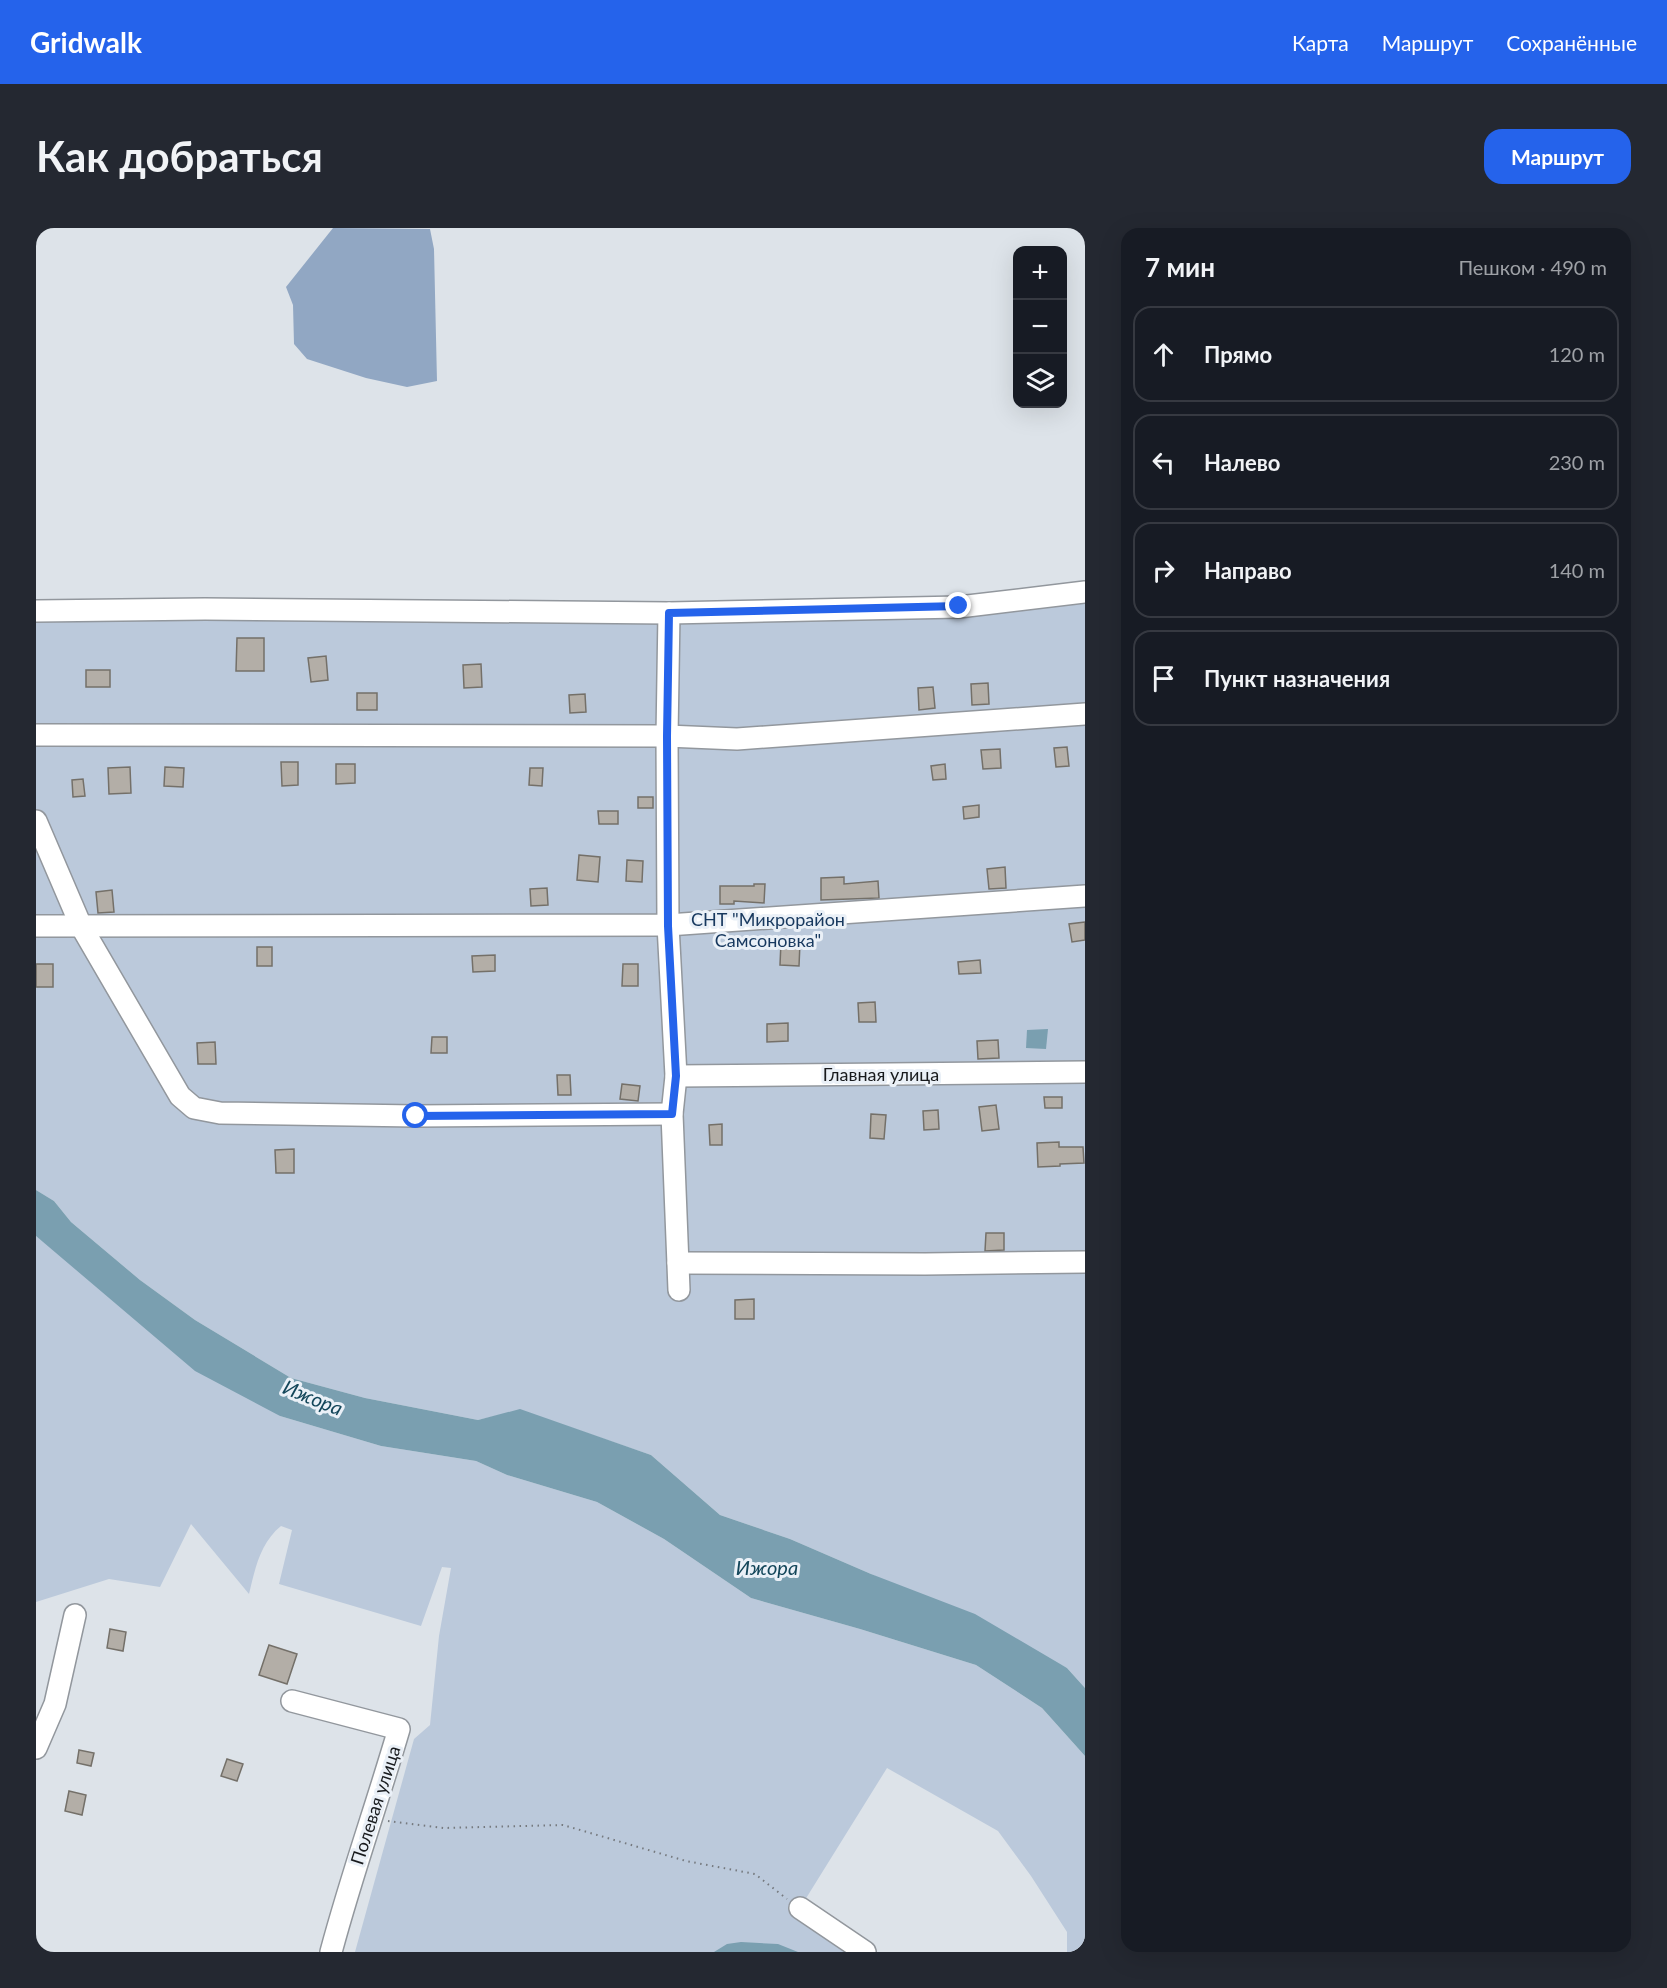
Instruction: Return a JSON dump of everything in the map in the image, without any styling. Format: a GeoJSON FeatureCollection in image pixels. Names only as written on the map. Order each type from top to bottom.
{"type":"FeatureCollection","features":[{"type":"Feature","properties":{"kind":"street"},"geometry":{"type":"LineString","coordinates":[[36,611],[205,609],[669,613],[959,606],[1085,592]]}},
{"type":"Feature","properties":{"kind":"street"},"geometry":{"type":"LineString","coordinates":[[669,613],[668,926],[676,1076],[672,1114],[679,1290]]}},
{"type":"Feature","properties":{"kind":"street"},"geometry":{"type":"LineString","coordinates":[[36,735],[667,736],[737,739],[1085,714]]}},
{"type":"Feature","properties":{"kind":"street"},"geometry":{"type":"LineString","coordinates":[[36,821],[81,926],[180,1096],[194,1108],[220,1113],[416,1116],[672,1114]]}},
{"type":"Feature","properties":{"kind":"street"},"geometry":{"type":"LineString","coordinates":[[36,926],[668,926],[1085,896]]}},
{"type":"Feature","properties":{"kind":"street","name":"Главная улица"},"geometry":{"type":"LineString","coordinates":[[676,1076],[1085,1072]]}},
{"type":"Feature","properties":{"kind":"street"},"geometry":{"type":"LineString","coordinates":[[678,1263],[1085,1262]]}},
{"type":"Feature","properties":{"kind":"street"},"geometry":{"type":"LineString","coordinates":[[36,1748],[55,1704],[75,1616]]}},
{"type":"Feature","properties":{"kind":"street","name":"Полевая улица"},"geometry":{"type":"LineString","coordinates":[[292,1701],[399,1729],[373,1819],[349,1886],[331,1952]]}},
{"type":"Feature","properties":{"kind":"street"},"geometry":{"type":"LineString","coordinates":[[800,1908],[865,1952]]}},
{"type":"Feature","properties":{"kind":"path"},"geometry":{"type":"LineString","coordinates":[[373,1819],[444,1828],[563,1825],[686,1861],[755,1874],[800,1908]]}},
{"type":"Feature","properties":{"kind":"green space","name":"СНТ \"Микрорайон Самсоновка\""},"geometry":{"type":"Polygon","coordinates":[[[1085,592],[1085,1688],[1067,1668],[871,1574],[790,1539],[720,1515],[651,1455],[520,1410],[478,1420],[365,1398],[291,1378],[195,1320],[140,1280],[71,1222],[54,1201],[36,1190],[36,611],[669,613],[1085,592]]]}},
{"type":"Feature","properties":{"kind":"green space"},"geometry":{"type":"Polygon","coordinates":[[[36,1236],[280,1416],[381,1446],[476,1461],[507,1475],[597,1502],[664,1539],[751,1598],[976,1665],[1042,1708],[1085,1756],[1085,1952],[1067,1952],[1067,1932],[1031,1876],[998,1831],[887,1768],[800,1908],[865,1952],[355,1952],[414,1739],[430,1725],[439,1636],[451,1568],[442,1567],[421,1626],[279,1584],[292,1530],[281,1526],[263,1548],[249,1594],[191,1524],[160,1587],[109,1579],[36,1602],[36,1236]]]}},
{"type":"Feature","properties":{"kind":"shaded area"},"geometry":{"type":"Polygon","coordinates":[[[333,228],[430,229],[434,249],[437,381],[407,387],[366,378],[307,359],[294,344],[293,305],[286,287],[333,228]]]}},
{"type":"Feature","properties":{"kind":"water"},"geometry":{"type":"Polygon","coordinates":[[[1048,1029],[1046,1049],[1026,1048],[1027,1030],[1048,1029]]]}},
{"type":"Feature","properties":{"kind":"water","name":"Ижора"},"geometry":{"type":"Polygon","coordinates":[[[36,1190],[54,1201],[71,1222],[140,1280],[195,1320],[291,1378],[365,1398],[478,1420],[520,1409],[651,1455],[720,1515],[790,1539],[871,1574],[975,1614],[1067,1668],[1085,1688],[1085,1756],[1042,1708],[976,1665],[751,1598],[664,1539],[597,1502],[507,1475],[476,1461],[381,1446],[280,1416],[195,1371],[36,1236],[36,1190]]]}},
{"type":"Feature","properties":{"kind":"water"},"geometry":{"type":"Polygon","coordinates":[[[741,1942],[778,1944],[798,1952],[714,1952],[727,1944],[741,1942]]]}},
{"type":"Feature","properties":{"kind":"building"},"geometry":{"type":"Polygon","coordinates":[[[237,638],[264,638],[264,671],[236,671],[237,638]]]}},
{"type":"Feature","properties":{"kind":"building"},"geometry":{"type":"Polygon","coordinates":[[[326,656],[328,680],[311,682],[308,658],[326,656]]]}},
{"type":"Feature","properties":{"kind":"building"},"geometry":{"type":"Polygon","coordinates":[[[481,664],[482,687],[464,688],[463,665],[481,664]]]}},
{"type":"Feature","properties":{"kind":"building"},"geometry":{"type":"Polygon","coordinates":[[[86,670],[110,670],[110,687],[86,687],[86,670]]]}},
{"type":"Feature","properties":{"kind":"building"},"geometry":{"type":"Polygon","coordinates":[[[988,683],[989,704],[972,705],[971,684],[988,683]]]}},
{"type":"Feature","properties":{"kind":"building"},"geometry":{"type":"Polygon","coordinates":[[[933,687],[935,708],[919,710],[918,688],[933,687]]]}},
{"type":"Feature","properties":{"kind":"building"},"geometry":{"type":"Polygon","coordinates":[[[357,693],[377,693],[377,710],[357,710],[357,693]]]}},
{"type":"Feature","properties":{"kind":"building"},"geometry":{"type":"Polygon","coordinates":[[[585,694],[586,712],[570,713],[569,695],[585,694]]]}},
{"type":"Feature","properties":{"kind":"building"},"geometry":{"type":"Polygon","coordinates":[[[1067,747],[1069,766],[1056,767],[1054,748],[1067,747]]]}},
{"type":"Feature","properties":{"kind":"building"},"geometry":{"type":"Polygon","coordinates":[[[1000,749],[1001,768],[983,769],[981,750],[1000,749]]]}},
{"type":"Feature","properties":{"kind":"building"},"geometry":{"type":"Polygon","coordinates":[[[281,762],[298,762],[298,785],[282,786],[281,762]]]}},
{"type":"Feature","properties":{"kind":"building"},"geometry":{"type":"Polygon","coordinates":[[[336,764],[355,764],[355,783],[336,784],[336,764]]]}},
{"type":"Feature","properties":{"kind":"building"},"geometry":{"type":"Polygon","coordinates":[[[945,764],[946,779],[933,780],[931,766],[945,764]]]}},
{"type":"Feature","properties":{"kind":"building"},"geometry":{"type":"Polygon","coordinates":[[[130,767],[131,793],[109,794],[108,768],[130,767]]]}},
{"type":"Feature","properties":{"kind":"building"},"geometry":{"type":"Polygon","coordinates":[[[165,767],[184,768],[183,787],[164,786],[165,767]]]}},
{"type":"Feature","properties":{"kind":"building"},"geometry":{"type":"Polygon","coordinates":[[[530,768],[543,768],[542,786],[529,785],[530,768]]]}},
{"type":"Feature","properties":{"kind":"building"},"geometry":{"type":"Polygon","coordinates":[[[83,779],[85,796],[73,797],[72,780],[83,779]]]}},
{"type":"Feature","properties":{"kind":"building"},"geometry":{"type":"Polygon","coordinates":[[[638,797],[653,797],[653,808],[638,808],[638,797]]]}},
{"type":"Feature","properties":{"kind":"building"},"geometry":{"type":"Polygon","coordinates":[[[979,805],[979,817],[964,819],[963,807],[979,805]]]}},
{"type":"Feature","properties":{"kind":"building"},"geometry":{"type":"Polygon","coordinates":[[[598,811],[618,811],[618,824],[599,824],[598,811]]]}},
{"type":"Feature","properties":{"kind":"building"},"geometry":{"type":"Polygon","coordinates":[[[579,855],[600,857],[598,882],[577,880],[579,855]]]}},
{"type":"Feature","properties":{"kind":"building"},"geometry":{"type":"Polygon","coordinates":[[[627,860],[643,861],[642,882],[626,881],[627,860]]]}},
{"type":"Feature","properties":{"kind":"building"},"geometry":{"type":"Polygon","coordinates":[[[1005,867],[1006,888],[989,889],[987,869],[1005,867]]]}},
{"type":"Feature","properties":{"kind":"building"},"geometry":{"type":"Polygon","coordinates":[[[844,877],[844,884],[878,881],[879,898],[821,900],[821,878],[844,877]]]}},
{"type":"Feature","properties":{"kind":"building"},"geometry":{"type":"Polygon","coordinates":[[[754,884],[765,884],[764,903],[734,901],[734,904],[720,904],[720,886],[754,886],[754,884]]]}},
{"type":"Feature","properties":{"kind":"building"},"geometry":{"type":"Polygon","coordinates":[[[547,888],[548,905],[531,906],[530,889],[547,888]]]}},
{"type":"Feature","properties":{"kind":"building"},"geometry":{"type":"Polygon","coordinates":[[[112,890],[114,912],[98,913],[96,892],[112,890]]]}},
{"type":"Feature","properties":{"kind":"building"},"geometry":{"type":"Polygon","coordinates":[[[1085,922],[1085,940],[1072,942],[1069,924],[1085,922]]]}},
{"type":"Feature","properties":{"kind":"building"},"geometry":{"type":"Polygon","coordinates":[[[781,942],[800,943],[799,966],[780,965],[781,942]]]}},
{"type":"Feature","properties":{"kind":"building"},"geometry":{"type":"Polygon","coordinates":[[[257,947],[272,947],[272,966],[257,966],[257,947]]]}},
{"type":"Feature","properties":{"kind":"building"},"geometry":{"type":"Polygon","coordinates":[[[495,955],[495,971],[473,972],[472,956],[495,955]]]}},
{"type":"Feature","properties":{"kind":"building"},"geometry":{"type":"Polygon","coordinates":[[[980,960],[981,973],[959,974],[958,962],[980,960]]]}},
{"type":"Feature","properties":{"kind":"building"},"geometry":{"type":"Polygon","coordinates":[[[36,964],[53,964],[53,987],[36,987],[36,964]]]}},
{"type":"Feature","properties":{"kind":"building"},"geometry":{"type":"Polygon","coordinates":[[[623,964],[638,964],[638,986],[622,986],[623,964]]]}},
{"type":"Feature","properties":{"kind":"building"},"geometry":{"type":"Polygon","coordinates":[[[875,1002],[876,1022],[859,1022],[858,1003],[875,1002]]]}},
{"type":"Feature","properties":{"kind":"building"},"geometry":{"type":"Polygon","coordinates":[[[788,1023],[788,1041],[767,1042],[767,1024],[788,1023]]]}},
{"type":"Feature","properties":{"kind":"building"},"geometry":{"type":"Polygon","coordinates":[[[432,1037],[447,1037],[447,1053],[431,1053],[432,1037]]]}},
{"type":"Feature","properties":{"kind":"building"},"geometry":{"type":"Polygon","coordinates":[[[998,1040],[999,1058],[978,1059],[977,1041],[998,1040]]]}},
{"type":"Feature","properties":{"kind":"building"},"geometry":{"type":"Polygon","coordinates":[[[215,1042],[216,1064],[198,1064],[197,1043],[215,1042]]]}},
{"type":"Feature","properties":{"kind":"building"},"geometry":{"type":"Polygon","coordinates":[[[557,1075],[570,1075],[571,1095],[558,1095],[557,1075]]]}},
{"type":"Feature","properties":{"kind":"building"},"geometry":{"type":"Polygon","coordinates":[[[622,1084],[640,1086],[638,1101],[620,1099],[622,1084]]]}},
{"type":"Feature","properties":{"kind":"building"},"geometry":{"type":"Polygon","coordinates":[[[1044,1097],[1062,1097],[1062,1108],[1045,1108],[1044,1097]]]}},
{"type":"Feature","properties":{"kind":"building"},"geometry":{"type":"Polygon","coordinates":[[[996,1105],[999,1129],[982,1131],[979,1107],[996,1105]]]}},
{"type":"Feature","properties":{"kind":"building"},"geometry":{"type":"Polygon","coordinates":[[[938,1110],[939,1129],[924,1130],[923,1111],[938,1110]]]}},
{"type":"Feature","properties":{"kind":"building"},"geometry":{"type":"Polygon","coordinates":[[[871,1114],[886,1115],[884,1139],[870,1138],[871,1114]]]}},
{"type":"Feature","properties":{"kind":"building"},"geometry":{"type":"Polygon","coordinates":[[[722,1124],[722,1145],[710,1145],[709,1125],[722,1124]]]}},
{"type":"Feature","properties":{"kind":"building"},"geometry":{"type":"Polygon","coordinates":[[[1059,1142],[1059,1147],[1083,1147],[1084,1163],[1038,1167],[1037,1143],[1059,1142]]]}},
{"type":"Feature","properties":{"kind":"building"},"geometry":{"type":"Polygon","coordinates":[[[294,1149],[294,1173],[276,1173],[275,1150],[294,1149]]]}},
{"type":"Feature","properties":{"kind":"building"},"geometry":{"type":"Polygon","coordinates":[[[986,1233],[1004,1233],[1004,1250],[985,1251],[986,1233]]]}},
{"type":"Feature","properties":{"kind":"building"},"geometry":{"type":"Polygon","coordinates":[[[754,1299],[754,1319],[735,1319],[735,1300],[754,1299]]]}},
{"type":"Feature","properties":{"kind":"building"},"geometry":{"type":"Polygon","coordinates":[[[110,1629],[126,1632],[123,1651],[107,1648],[110,1629]]]}},
{"type":"Feature","properties":{"kind":"building"},"geometry":{"type":"Polygon","coordinates":[[[269,1645],[297,1654],[287,1684],[259,1675],[269,1645]]]}},
{"type":"Feature","properties":{"kind":"building"},"geometry":{"type":"Polygon","coordinates":[[[79,1750],[94,1753],[91,1766],[77,1763],[79,1750]]]}},
{"type":"Feature","properties":{"kind":"building"},"geometry":{"type":"Polygon","coordinates":[[[227,1759],[243,1764],[237,1781],[221,1776],[227,1759]]]}},
{"type":"Feature","properties":{"kind":"building"},"geometry":{"type":"Polygon","coordinates":[[[69,1791],[86,1795],[82,1815],[65,1811],[69,1791]]]}},
{"type":"Feature","properties":{"kind":"route"},"geometry":{"type":"LineString","coordinates":[[416,1116],[672,1114],[676,1076],[668,926],[669,613],[959,606]]}}]}
